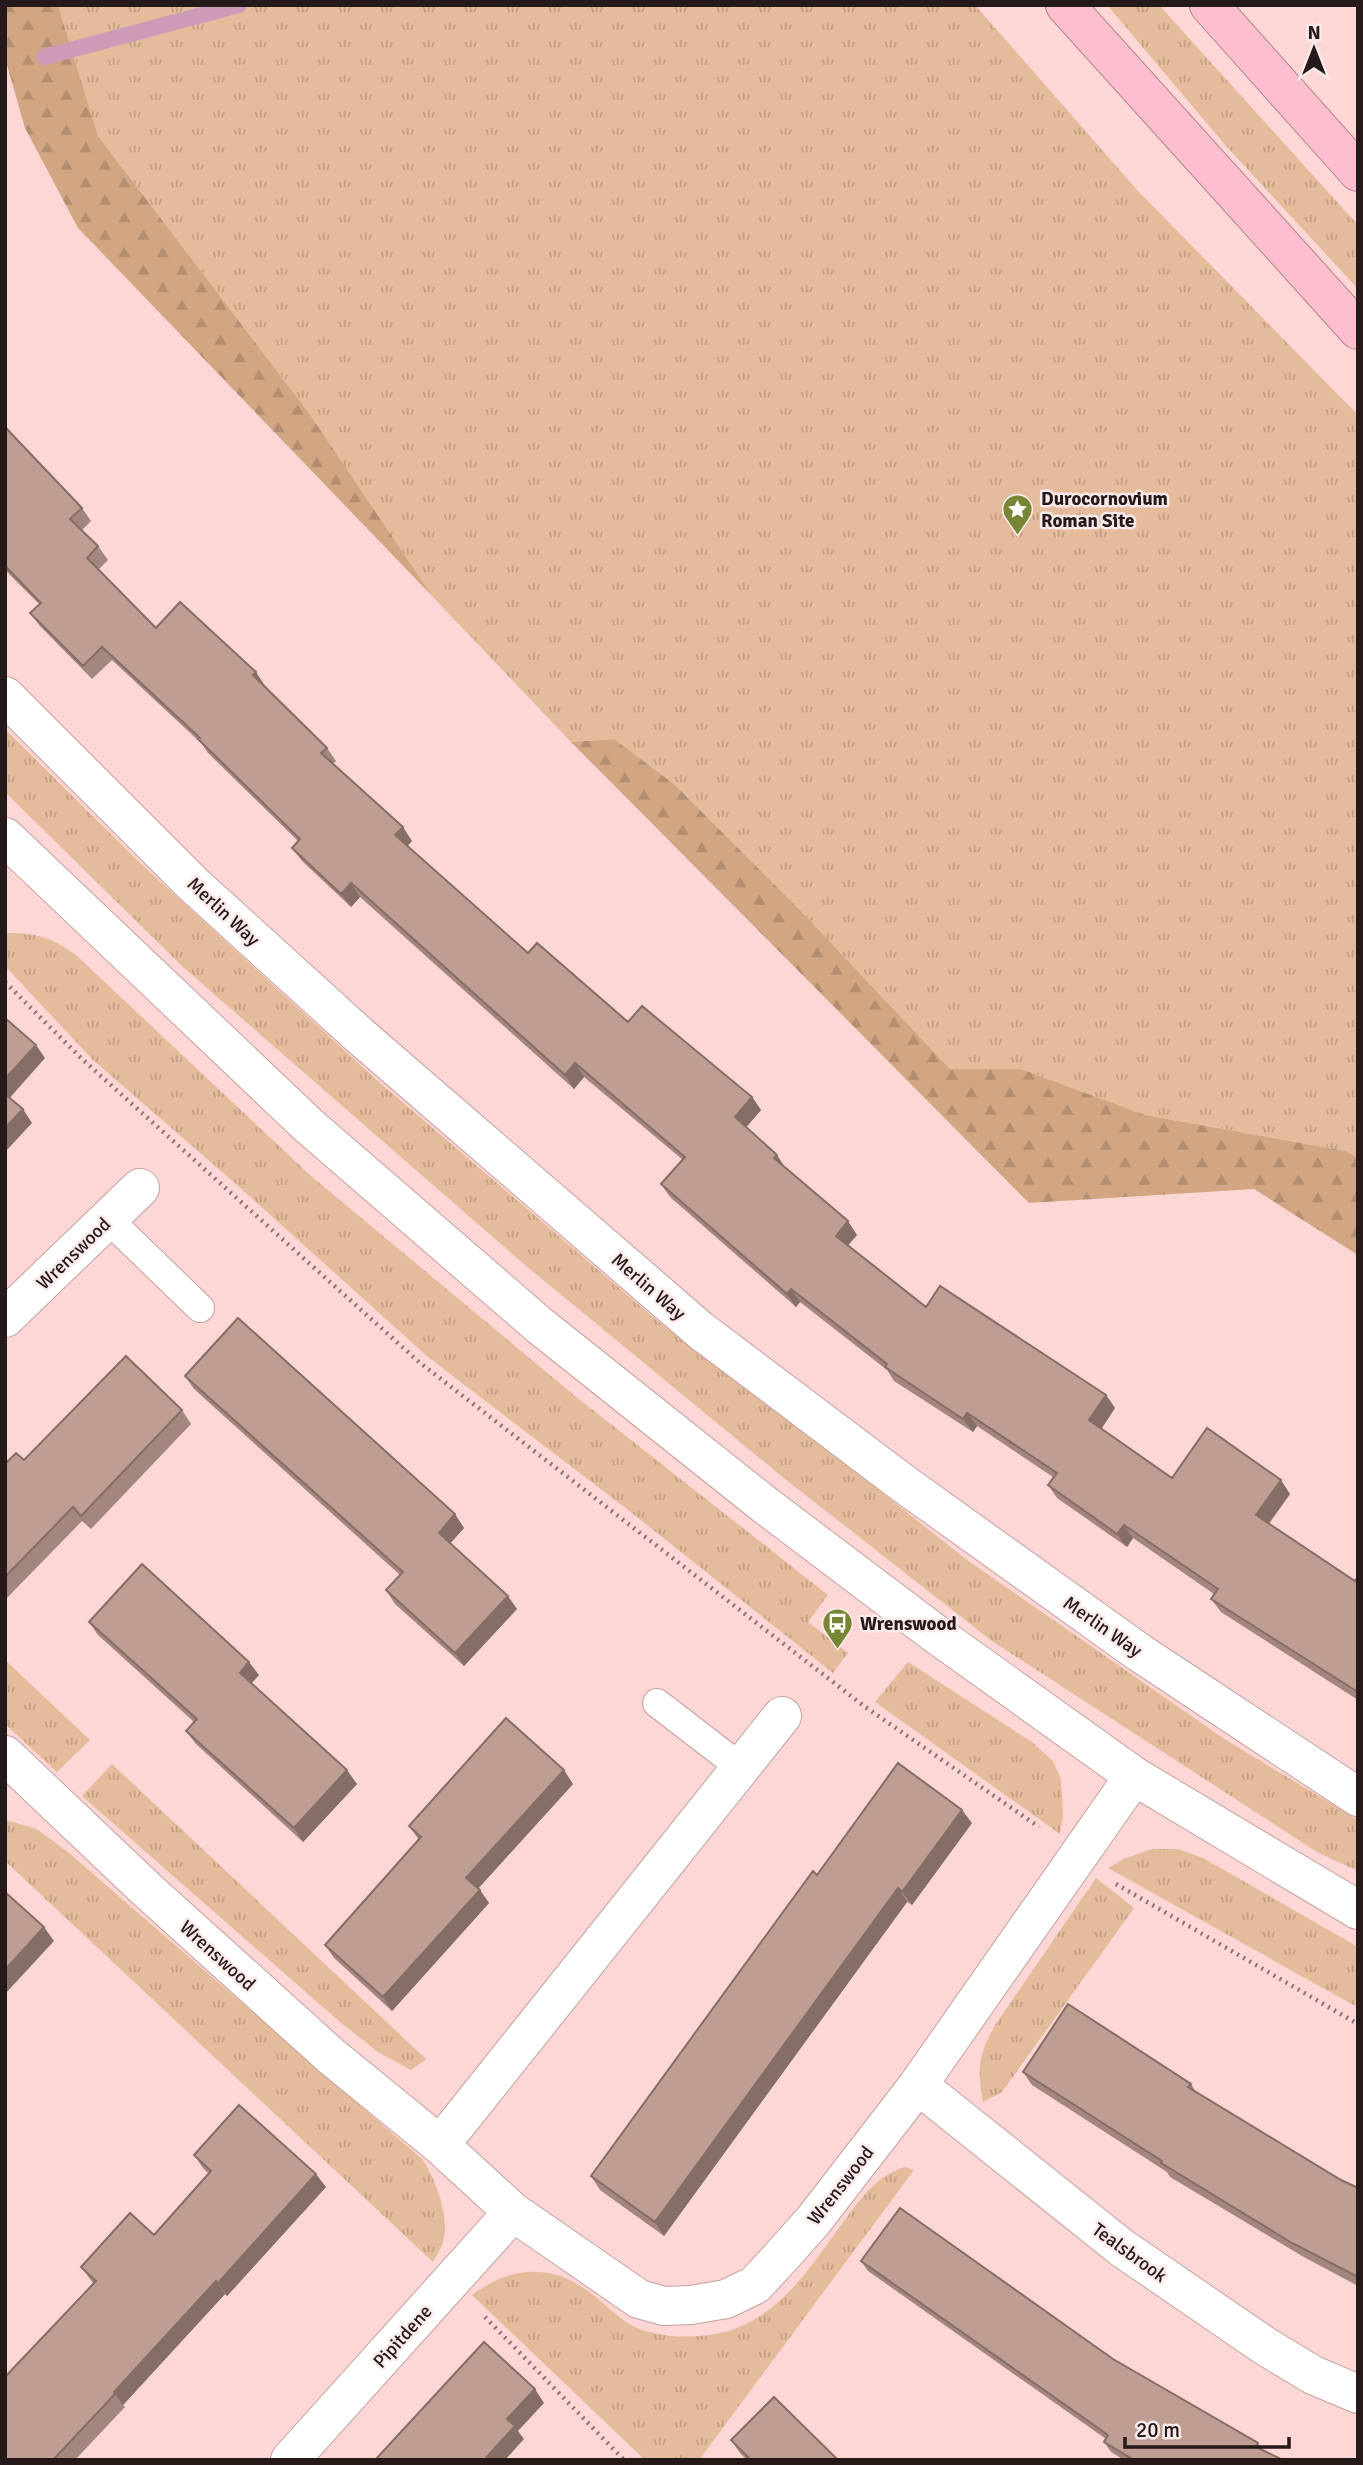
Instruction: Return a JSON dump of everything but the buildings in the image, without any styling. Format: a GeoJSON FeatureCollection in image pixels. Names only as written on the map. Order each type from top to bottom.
{"type":"FeatureCollection","features":[{"type":"Feature","properties":{"kind":"highway"},"geometry":{"type":"LineString","coordinates":[[1065,5],[1358,331]]}},
{"type":"Feature","properties":{"kind":"highway"},"geometry":{"type":"LineString","coordinates":[[1209,5],[1358,172]]}},
{"type":"Feature","properties":{"kind":"street","name":"Merlin Way"},"geometry":{"type":"LineString","coordinates":[[5,696],[193,884],[359,1035],[700,1330],[904,1485],[1140,1653],[1358,1797]]}},
{"type":"Feature","properties":{"kind":"street"},"geometry":{"type":"LineString","coordinates":[[12,855],[309,1125],[539,1325],[765,1505],[915,1619],[1134,1776],[1358,1910]]}},
{"type":"Feature","properties":{"kind":"street","name":"Wrenswood"},"geometry":{"type":"LineString","coordinates":[[5,1318],[140,1188]]}},
{"type":"Feature","properties":{"kind":"street"},"geometry":{"type":"LineString","coordinates":[[439,2145],[782,1716]]}},
{"type":"Feature","properties":{"kind":"street","name":"Wrenswood"},"geometry":{"type":"LineString","coordinates":[[5,1755],[145,1888],[331,2056],[439,2145],[513,2212],[639,2299],[664,2306],[726,2299],[755,2285],[780,2259],[918,2085],[1134,1776]]}},
{"type":"Feature","properties":{"kind":"street","name":"Tealsbrook"},"geometry":{"type":"LineString","coordinates":[[918,2085],[1122,2248],[1274,2352],[1313,2375],[1358,2394]]}},
{"type":"Feature","properties":{"kind":"street","name":"Pipitdene"},"geometry":{"type":"LineString","coordinates":[[290,2460],[513,2212]]}},
{"type":"Feature","properties":{"kind":"lane"},"geometry":{"type":"LineString","coordinates":[[108,1219],[200,1308]]}},
{"type":"Feature","properties":{"kind":"lane"},"geometry":{"type":"LineString","coordinates":[[657,1703],[740,1767]]}},
{"type":"Feature","properties":{"kind":"path"},"geometry":{"type":"LineString","coordinates":[[5,982],[82,1059],[419,1362],[863,1706],[1017,1810],[1115,1883],[1358,2023]]}},
{"type":"Feature","properties":{"kind":"path"},"geometry":{"type":"LineString","coordinates":[[450,2281],[624,2460]]}},
{"type":"Feature","properties":{"kind":"green space"},"geometry":{"type":"Polygon","coordinates":[[[5,5],[58,5],[98,136],[309,413],[433,597],[78,228],[25,128],[5,58],[5,5]]]}},
{"type":"Feature","properties":{"kind":"green space"},"geometry":{"type":"Polygon","coordinates":[[[58,5],[975,5],[1138,191],[1358,415],[1358,1158],[1346,1151],[1145,1115],[1021,1069],[950,1069],[800,910],[674,784],[614,739],[571,742],[433,597],[309,413],[98,136],[58,5]]]}},
{"type":"Feature","properties":{"kind":"green space"},"geometry":{"type":"Polygon","coordinates":[[[1107,5],[1159,5],[1358,225],[1358,289],[1227,147],[1107,5]]]}},
{"type":"Feature","properties":{"kind":"green space"},"geometry":{"type":"Polygon","coordinates":[[[5,729],[140,863],[379,1082],[659,1322],[817,1441],[967,1560],[1226,1740],[1358,1820],[1358,1871],[1317,1852],[992,1641],[785,1479],[525,1265],[184,968],[5,792],[5,729]]]}},
{"type":"Feature","properties":{"kind":"green space"},"geometry":{"type":"Polygon","coordinates":[[[614,739],[674,784],[800,910],[950,1069],[1021,1069],[1145,1115],[1346,1151],[1358,1158],[1358,1255],[1254,1189],[1029,1203],[571,742],[614,739]]]}},
{"type":"Feature","properties":{"kind":"green space"},"geometry":{"type":"Polygon","coordinates":[[[6,933],[44,937],[77,956],[311,1176],[575,1396],[828,1595],[808,1622],[848,1653],[833,1673],[632,1513],[428,1357],[93,1060],[5,966],[6,933]]]}},
{"type":"Feature","properties":{"kind":"green space"},"geometry":{"type":"Polygon","coordinates":[[[5,1660],[90,1740],[57,1772],[5,1724],[5,1660]]]}},
{"type":"Feature","properties":{"kind":"green space"},"geometry":{"type":"Polygon","coordinates":[[[908,1662],[1032,1742],[1053,1761],[1061,1779],[1063,1816],[1060,1834],[875,1702],[908,1662]]]}},
{"type":"Feature","properties":{"kind":"green space"},"geometry":{"type":"Polygon","coordinates":[[[112,1764],[426,2059],[411,2070],[378,2052],[340,2022],[82,1796],[112,1764]]]}},
{"type":"Feature","properties":{"kind":"green space"},"geometry":{"type":"Polygon","coordinates":[[[5,1820],[37,1829],[69,1853],[423,2160],[437,2189],[445,2222],[443,2242],[433,2262],[5,1861],[5,1820]]]}},
{"type":"Feature","properties":{"kind":"green space"},"geometry":{"type":"Polygon","coordinates":[[[1152,1849],[1178,1849],[1203,1858],[1358,1947],[1357,2007],[1108,1868],[1123,1859],[1152,1849]]]}},
{"type":"Feature","properties":{"kind":"green space"},"geometry":{"type":"Polygon","coordinates":[[[1096,1878],[1134,1908],[1002,2092],[983,2102],[980,2062],[989,2036],[1096,1878]]]}},
{"type":"Feature","properties":{"kind":"green space"},"geometry":{"type":"Polygon","coordinates":[[[905,2167],[914,2170],[699,2460],[645,2460],[472,2295],[487,2285],[518,2273],[548,2273],[578,2285],[626,2322],[642,2330],[677,2336],[725,2332],[746,2324],[781,2299],[811,2267],[868,2191],[880,2180],[905,2167]]]}},
{"type":"Feature","properties":{"kind":"waterway"},"geometry":{"type":"LineString","coordinates":[[44,57],[239,5]]}},
{"type":"Feature","properties":{"kind":"place","name":"Durocornovium Roman Site"},"geometry":{"type":"Point","coordinates":[1018,536]}},
{"type":"Feature","properties":{"kind":"place","name":"Wrenswood"},"geometry":{"type":"Point","coordinates":[837,1650]}}]}
